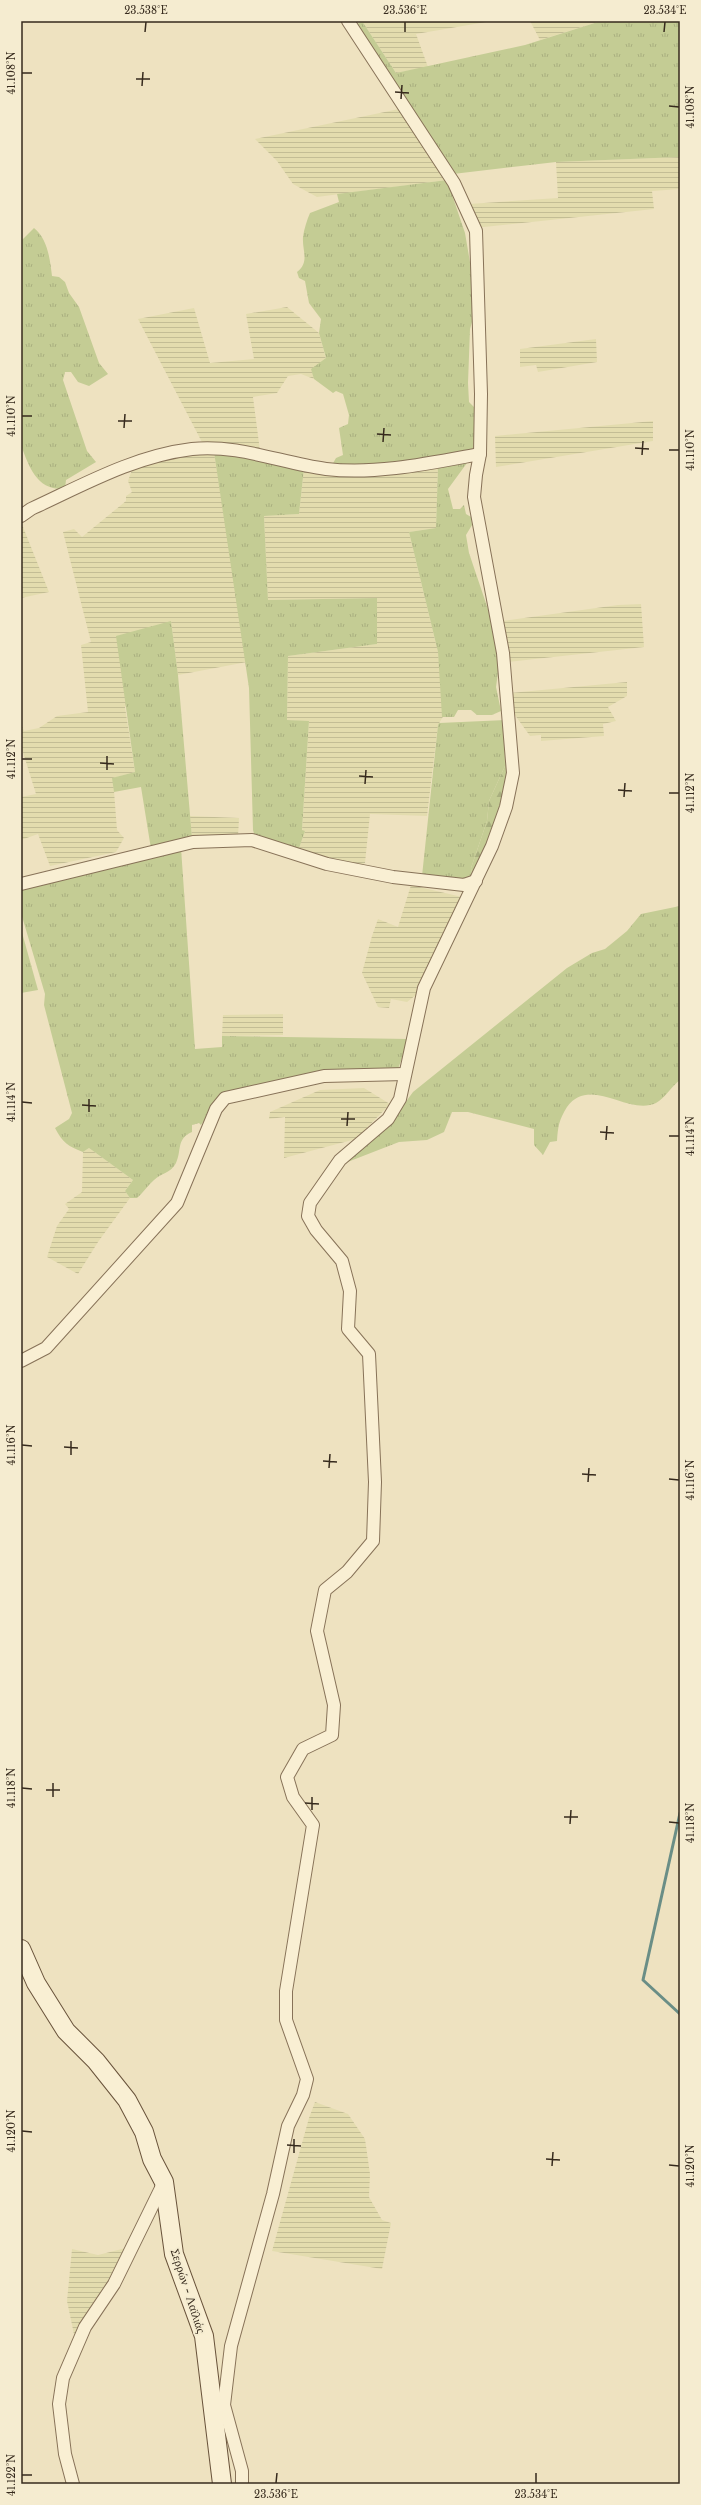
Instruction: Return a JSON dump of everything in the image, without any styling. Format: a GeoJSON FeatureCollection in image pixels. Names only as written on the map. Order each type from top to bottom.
{"type":"FeatureCollection","features":[{"type":"Feature","properties":{"kind":"main road","name":"Σερρών - Λαϊλιάς"},"geometry":{"type":"LineString","coordinates":[[21,1949],[36,1983],[66,2031],[96,2061],[127,2100],[144,2132],[152,2159],[164,2182],[174,2254],[204,2336],[222,2484]]}},
{"type":"Feature","properties":{"kind":"street"},"geometry":{"type":"LineString","coordinates":[[242,2484],[242,2471],[224,2405],[231,2346],[273,2194],[288,2126],[303,2095],[308,2079],[286,2020],[286,1991],[313,1825],[293,1797],[287,1777],[303,1749],[332,1735],[334,1705],[317,1631],[325,1590],[347,1572],[373,1541],[375,1482],[369,1354],[348,1329],[350,1291],[342,1261],[316,1230],[308,1216],[310,1203],[340,1160],[388,1119],[400,1099],[404,1074],[424,988],[492,846],[506,807],[513,773],[503,653],[474,497],[480,454],[481,394],[476,231],[454,182],[348,21]]}},
{"type":"Feature","properties":{"kind":"street"},"geometry":{"type":"LineString","coordinates":[[21,516],[138,460],[193,449],[231,449],[327,469],[376,468],[429,463],[480,454]]}},
{"type":"Feature","properties":{"kind":"street"},"geometry":{"type":"LineString","coordinates":[[21,884],[193,842],[252,840],[327,864],[393,877],[464,885],[476,881]]}},
{"type":"Feature","properties":{"kind":"street"},"geometry":{"type":"LineString","coordinates":[[21,1360],[46,1348],[177,1203],[216,1109],[225,1098],[324,1076],[404,1074]]}},
{"type":"Feature","properties":{"kind":"street"},"geometry":{"type":"LineString","coordinates":[[73,2484],[65,2454],[59,2404],[63,2378],[85,2327],[114,2284],[164,2182]]}},
{"type":"Feature","properties":{"kind":"shaded area"},"geometry":{"type":"Polygon","coordinates":[[[362,21],[492,21],[416,34],[428,67],[396,73],[362,21]]]}},
{"type":"Feature","properties":{"kind":"shaded area"},"geometry":{"type":"Polygon","coordinates":[[[530,21],[601,21],[540,40],[530,21]]]}},
{"type":"Feature","properties":{"kind":"shaded area"},"geometry":{"type":"Polygon","coordinates":[[[399,109],[447,180],[317,197],[293,184],[277,161],[255,139],[399,109]]]}},
{"type":"Feature","properties":{"kind":"shaded area"},"geometry":{"type":"Polygon","coordinates":[[[680,157],[680,189],[652,191],[654,209],[480,227],[469,204],[558,198],[556,162],[680,157]]]}},
{"type":"Feature","properties":{"kind":"shaded area"},"geometry":{"type":"Polygon","coordinates":[[[287,307],[319,333],[326,359],[312,369],[314,379],[301,374],[288,376],[277,393],[253,397],[260,451],[205,448],[138,319],[194,308],[210,363],[254,359],[246,314],[287,307]]]}},
{"type":"Feature","properties":{"kind":"shaded area"},"geometry":{"type":"Polygon","coordinates":[[[596,339],[597,362],[538,372],[536,365],[520,367],[520,349],[596,339]]]}},
{"type":"Feature","properties":{"kind":"shaded area"},"geometry":{"type":"Polygon","coordinates":[[[653,421],[653,441],[496,467],[495,436],[653,421]]]}},
{"type":"Feature","properties":{"kind":"shaded area"},"geometry":{"type":"Polygon","coordinates":[[[214,452],[247,662],[178,675],[171,621],[125,707],[135,772],[113,778],[117,830],[124,838],[116,852],[50,866],[38,834],[21,840],[21,797],[36,794],[21,746],[21,724],[24,731],[39,728],[57,716],[88,712],[81,645],[91,642],[63,532],[74,529],[82,537],[126,501],[126,496],[132,492],[128,481],[134,464],[162,456],[214,452]]]}},
{"type":"Feature","properties":{"kind":"shaded area"},"geometry":{"type":"Polygon","coordinates":[[[438,467],[436,528],[409,532],[438,652],[444,715],[438,725],[427,816],[370,814],[365,863],[357,866],[297,854],[305,831],[302,831],[309,722],[287,720],[288,656],[377,644],[377,598],[268,600],[264,516],[299,514],[304,468],[438,467]]]}},
{"type":"Feature","properties":{"kind":"shaded area"},"geometry":{"type":"Polygon","coordinates":[[[21,522],[49,592],[21,598],[21,522]]]}},
{"type":"Feature","properties":{"kind":"shaded area"},"geometry":{"type":"Polygon","coordinates":[[[641,604],[644,647],[507,662],[502,621],[618,605],[641,604]]]}},
{"type":"Feature","properties":{"kind":"shaded area"},"geometry":{"type":"Polygon","coordinates":[[[627,682],[627,696],[608,707],[616,721],[603,724],[604,736],[541,741],[541,735],[530,736],[512,711],[510,693],[627,682]]]}},
{"type":"Feature","properties":{"kind":"shaded area"},"geometry":{"type":"Polygon","coordinates":[[[190,816],[239,818],[238,837],[192,838],[190,816]]]}},
{"type":"Feature","properties":{"kind":"shaded area"},"geometry":{"type":"Polygon","coordinates":[[[411,885],[462,897],[420,992],[407,1002],[391,999],[389,1008],[378,1007],[362,973],[372,936],[378,919],[398,927],[411,885]]]}},
{"type":"Feature","properties":{"kind":"shaded area"},"geometry":{"type":"Polygon","coordinates":[[[283,1014],[283,1035],[222,1036],[223,1015],[283,1014]]]}},
{"type":"Feature","properties":{"kind":"shaded area"},"geometry":{"type":"Polygon","coordinates":[[[364,1088],[390,1104],[356,1139],[284,1158],[285,1117],[269,1119],[270,1112],[320,1090],[364,1088]]]}},
{"type":"Feature","properties":{"kind":"shaded area"},"geometry":{"type":"Polygon","coordinates":[[[89,1148],[133,1180],[125,1191],[130,1198],[98,1242],[78,1274],[47,1257],[57,1226],[69,1209],[65,1204],[82,1192],[83,1152],[89,1148]]]}},
{"type":"Feature","properties":{"kind":"shaded area"},"geometry":{"type":"Polygon","coordinates":[[[315,2102],[348,2114],[365,2139],[370,2174],[369,2197],[382,2220],[391,2223],[382,2269],[272,2251],[309,2118],[315,2102]]]}},
{"type":"Feature","properties":{"kind":"shaded area"},"geometry":{"type":"Polygon","coordinates":[[[126,2248],[103,2293],[75,2339],[67,2301],[72,2249],[98,2255],[126,2248]]]}},
{"type":"Feature","properties":{"kind":"green space"},"geometry":{"type":"Polygon","coordinates":[[[362,21],[396,73],[525,45],[601,21],[680,21],[680,157],[556,162],[453,174],[356,25],[362,21]]]}},
{"type":"Feature","properties":{"kind":"green space"},"geometry":{"type":"Polygon","coordinates":[[[447,180],[465,233],[472,274],[474,315],[470,329],[468,383],[469,402],[475,408],[477,448],[472,452],[377,467],[332,465],[336,458],[343,455],[339,428],[348,424],[349,415],[343,394],[336,391],[333,393],[314,379],[311,369],[326,358],[319,333],[321,319],[309,303],[305,281],[299,278],[297,272],[301,268],[304,260],[303,237],[310,213],[339,202],[337,194],[447,180]]]}},
{"type":"Feature","properties":{"kind":"green space"},"geometry":{"type":"Polygon","coordinates":[[[34,228],[39,233],[48,250],[52,276],[59,277],[65,282],[69,293],[79,307],[99,363],[108,374],[89,386],[78,382],[71,372],[65,372],[63,380],[87,451],[96,462],[66,480],[65,489],[55,489],[41,482],[31,469],[21,445],[21,241],[34,228]]]}},
{"type":"Feature","properties":{"kind":"green space"},"geometry":{"type":"Polygon","coordinates":[[[214,452],[304,468],[299,514],[264,516],[268,600],[377,598],[377,644],[288,656],[287,720],[309,721],[302,830],[305,831],[297,854],[255,837],[253,830],[249,688],[214,452]]]}},
{"type":"Feature","properties":{"kind":"green space"},"geometry":{"type":"Polygon","coordinates":[[[467,463],[448,489],[453,509],[460,509],[464,505],[466,514],[471,517],[472,525],[466,535],[469,553],[494,627],[500,658],[496,687],[501,711],[492,715],[477,715],[471,710],[458,710],[454,717],[442,717],[438,652],[409,532],[436,528],[438,467],[467,463]]]}},
{"type":"Feature","properties":{"kind":"green space"},"geometry":{"type":"Polygon","coordinates":[[[171,621],[178,675],[192,838],[151,849],[141,787],[114,792],[112,778],[135,772],[116,636],[171,621]]]}},
{"type":"Feature","properties":{"kind":"green space"},"geometry":{"type":"Polygon","coordinates":[[[506,720],[504,732],[505,766],[489,801],[487,821],[471,868],[472,876],[468,879],[422,876],[439,723],[506,720]]]}},
{"type":"Feature","properties":{"kind":"green space"},"geometry":{"type":"Polygon","coordinates":[[[506,720],[509,773],[503,804],[479,868],[472,876],[471,868],[487,821],[489,801],[505,766],[504,732],[506,720]]]}},
{"type":"Feature","properties":{"kind":"green space"},"geometry":{"type":"Polygon","coordinates":[[[181,848],[195,1049],[222,1047],[222,1036],[409,1039],[398,1069],[218,1100],[201,1125],[199,1123],[192,1125],[192,1132],[181,1141],[178,1158],[174,1166],[169,1171],[154,1180],[137,1198],[130,1198],[125,1191],[133,1180],[89,1148],[83,1152],[70,1146],[60,1137],[55,1128],[69,1119],[72,1113],[44,1005],[45,994],[21,913],[21,887],[181,848]]]}},
{"type":"Feature","properties":{"kind":"green space"},"geometry":{"type":"Polygon","coordinates":[[[680,906],[680,1080],[662,1099],[656,1103],[645,1106],[634,1105],[598,1095],[587,1095],[576,1098],[567,1107],[562,1116],[558,1127],[557,1141],[550,1142],[543,1155],[534,1145],[534,1129],[468,1112],[452,1112],[444,1132],[427,1140],[399,1142],[345,1163],[397,1114],[413,1092],[567,968],[592,953],[605,949],[627,931],[641,914],[680,906]]]}},
{"type":"Feature","properties":{"kind":"green space"},"geometry":{"type":"Polygon","coordinates":[[[21,929],[38,990],[21,993],[21,929]]]}},
{"type":"Feature","properties":{"kind":"waterway"},"geometry":{"type":"LineString","coordinates":[[680,1813],[643,1980],[680,2014]]}}]}
